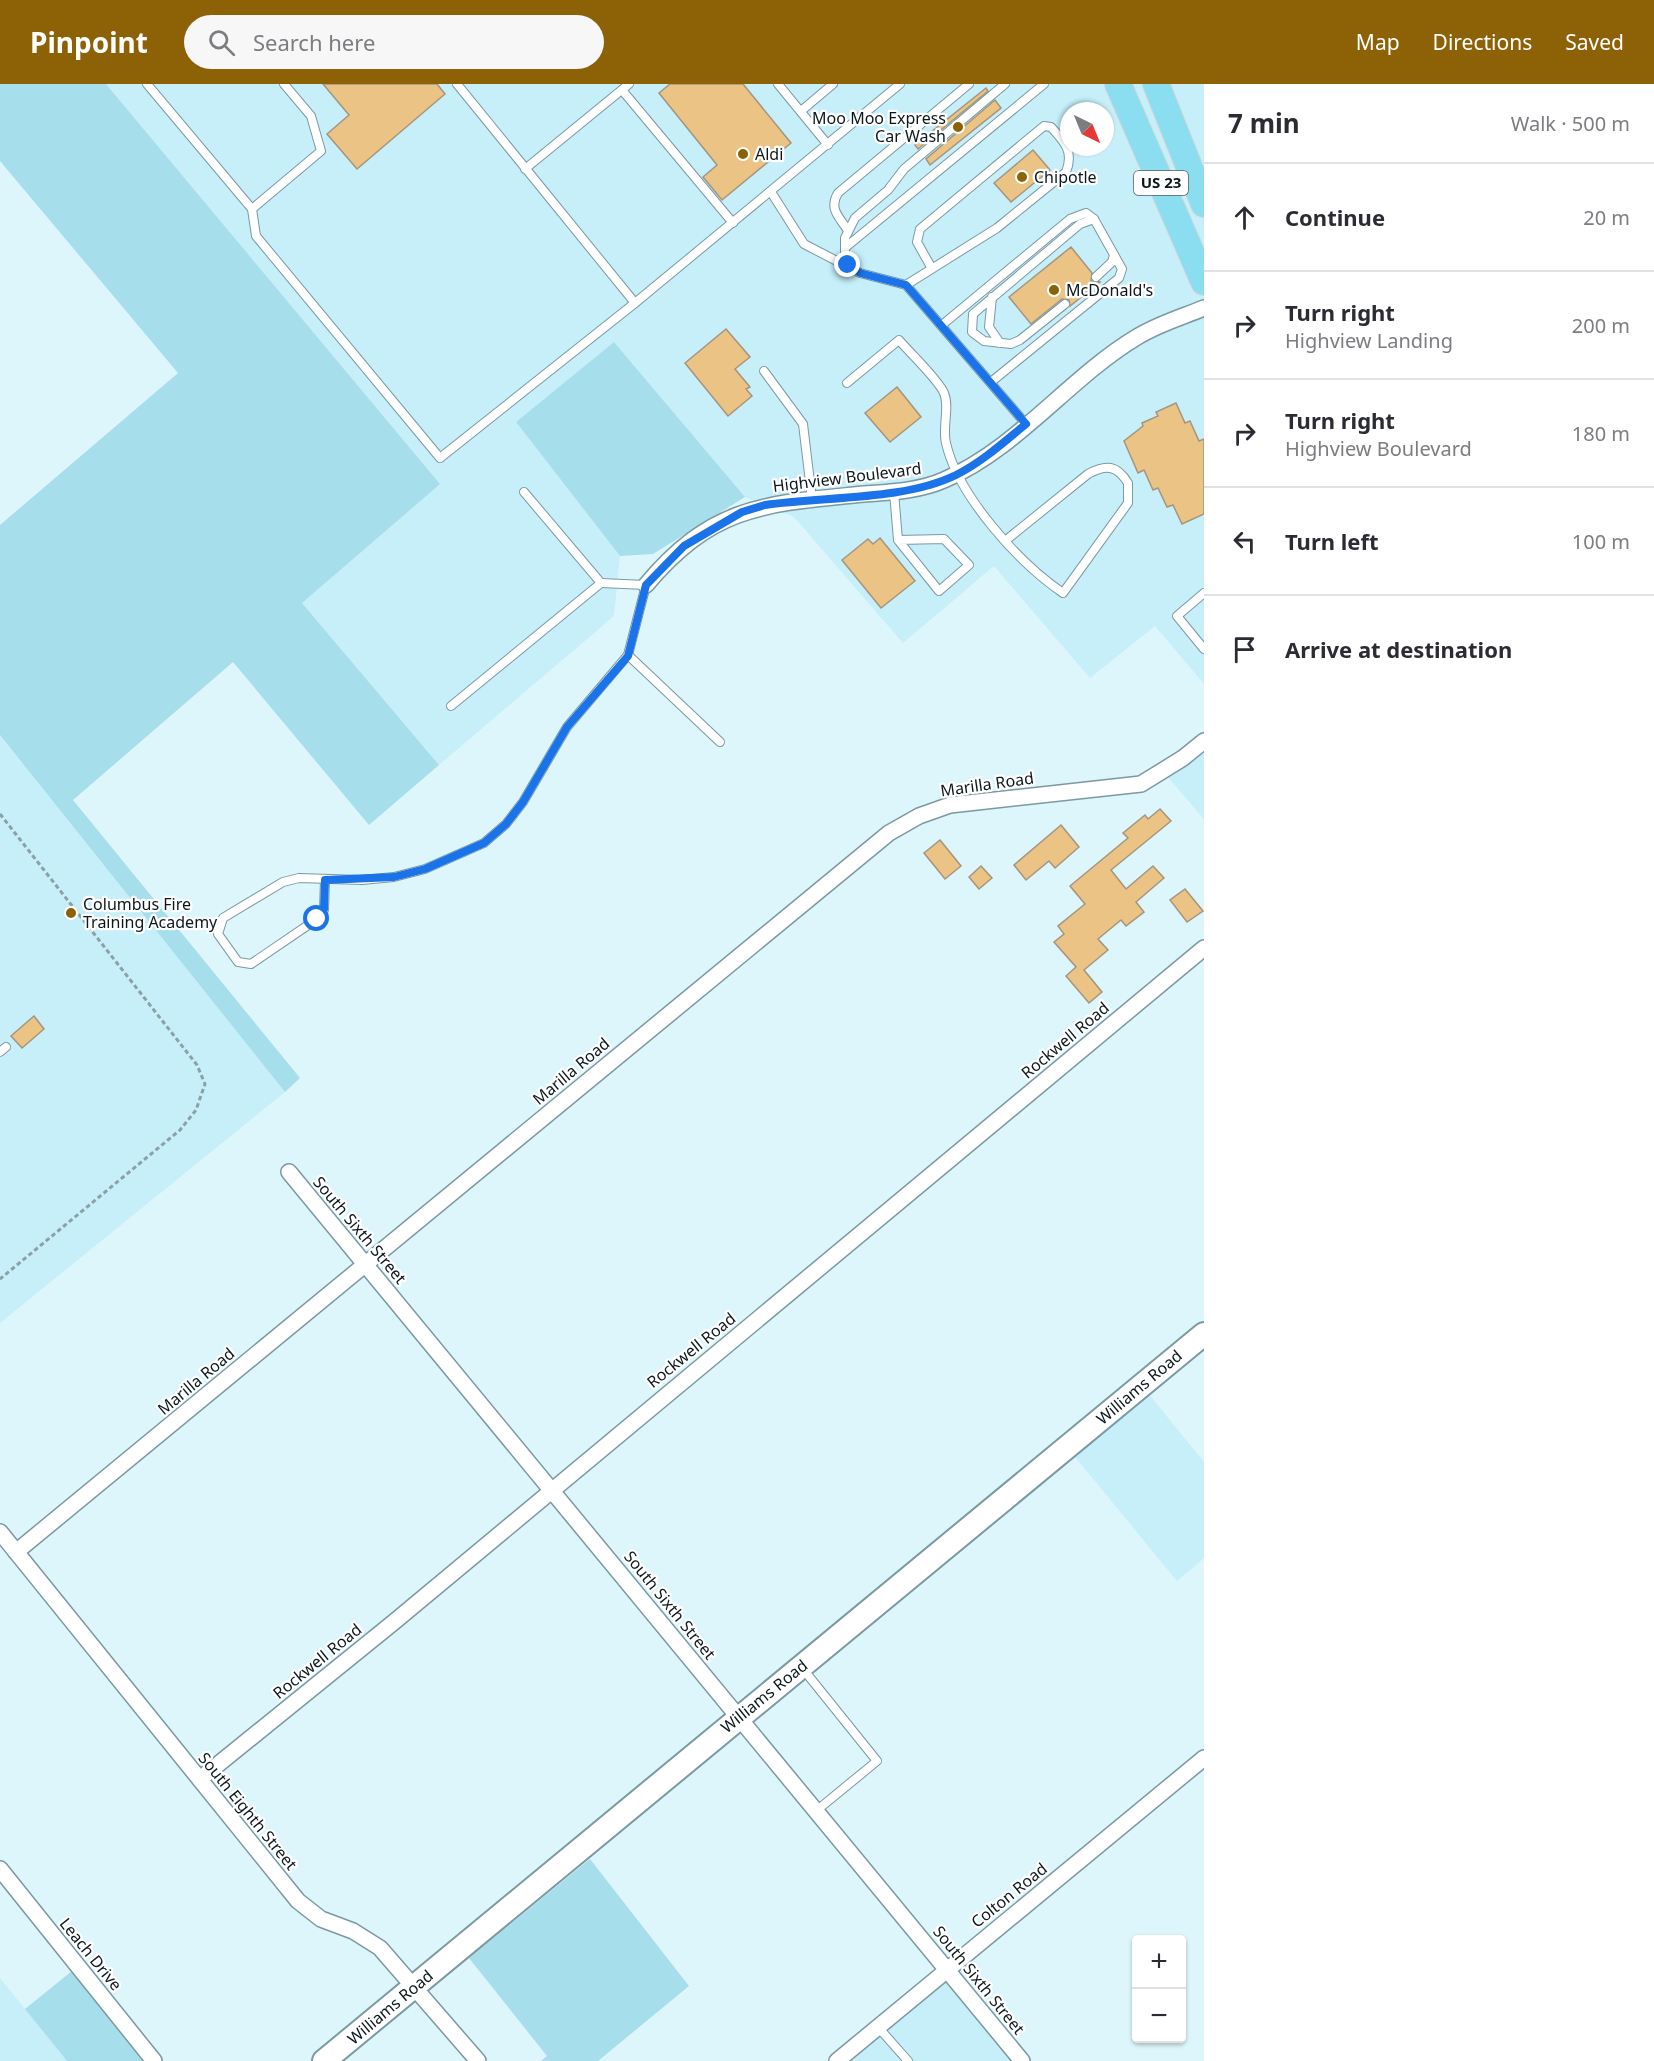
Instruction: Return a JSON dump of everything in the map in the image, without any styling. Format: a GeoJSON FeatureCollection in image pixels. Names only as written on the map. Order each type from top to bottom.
{"type":"FeatureCollection","features":[{"type":"Feature","properties":{"kind":"main road","name":"US 23"},"geometry":{"type":"LineString","coordinates":[[1118,84],[1204,282]]}},
{"type":"Feature","properties":{"kind":"main road","name":"US 23"},"geometry":{"type":"LineString","coordinates":[[1156,84],[1204,204]]}},
{"type":"Feature","properties":{"kind":"main road","name":"Williams Road"},"geometry":{"type":"LineString","coordinates":[[324,2061],[1204,1334]]}},
{"type":"Feature","properties":{"kind":"street","name":"Highview Boulevard"},"geometry":{"type":"LineString","coordinates":[[646,585],[684,546],[742,512],[765,505],[894,492],[927,486],[957,475],[1136,337],[1204,308]]}},
{"type":"Feature","properties":{"kind":"street","name":"Marilla Road"},"geometry":{"type":"LineString","coordinates":[[16,1552],[146,1448],[364,1264],[852,862],[905,823],[938,808],[972,801],[1117,789],[1141,784],[1183,758],[1204,741]]}},
{"type":"Feature","properties":{"kind":"street","name":"Rockwell Road"},"geometry":{"type":"LineString","coordinates":[[200,1779],[1204,948]]}},
{"type":"Feature","properties":{"kind":"street","name":"South Sixth Street"},"geometry":{"type":"LineString","coordinates":[[289,1172],[947,1969],[1016,2059]]}},
{"type":"Feature","properties":{"kind":"street","name":"South Eighth Street"},"geometry":{"type":"LineString","coordinates":[[0,1532],[298,1901],[321,1919],[369,1940],[380,1948],[478,2061]]}},
{"type":"Feature","properties":{"kind":"street","name":"Colton Road"},"geometry":{"type":"LineString","coordinates":[[837,2061],[1204,1758]]}},
{"type":"Feature","properties":{"kind":"street","name":"Leach Drive"},"geometry":{"type":"LineString","coordinates":[[0,1869],[154,2061]]}},
{"type":"Feature","properties":{"kind":"lane"},"geometry":{"type":"LineString","coordinates":[[147,84],[252,209],[256,236],[440,458],[635,303],[900,84]]}},
{"type":"Feature","properties":{"kind":"lane"},"geometry":{"type":"LineString","coordinates":[[252,209],[321,151],[311,116],[284,84]]}},
{"type":"Feature","properties":{"kind":"lane"},"geometry":{"type":"LineString","coordinates":[[457,84],[635,303]]}},
{"type":"Feature","properties":{"kind":"lane"},"geometry":{"type":"LineString","coordinates":[[778,84],[828,145]]}},
{"type":"Feature","properties":{"kind":"lane"},"geometry":{"type":"LineString","coordinates":[[801,111],[833,84]]}},
{"type":"Feature","properties":{"kind":"lane"},"geometry":{"type":"LineString","coordinates":[[847,229],[834,209],[833,201],[838,193],[969,84]]}},
{"type":"Feature","properties":{"kind":"lane"},"geometry":{"type":"LineString","coordinates":[[853,270],[845,255],[847,229],[855,218],[888,190],[904,169],[1005,84]]}},
{"type":"Feature","properties":{"kind":"lane"},"geometry":{"type":"LineString","coordinates":[[846,248],[1044,84]]}},
{"type":"Feature","properties":{"kind":"lane"},"geometry":{"type":"LineString","coordinates":[[525,169],[626,87],[733,223]]}},
{"type":"Feature","properties":{"kind":"lane"},"geometry":{"type":"LineString","coordinates":[[906,285],[931,267],[966,250],[1066,172],[1071,159],[1068,146],[1051,127],[1044,126],[920,229],[917,242],[931,267]]}},
{"type":"Feature","properties":{"kind":"lane"},"geometry":{"type":"LineString","coordinates":[[771,192],[804,244],[853,270],[906,285],[1026,424]]}},
{"type":"Feature","properties":{"kind":"lane"},"geometry":{"type":"LineString","coordinates":[[942,325],[1070,219],[1086,213],[1094,219],[1122,269],[1119,278],[990,382]]}},
{"type":"Feature","properties":{"kind":"lane"},"geometry":{"type":"LineString","coordinates":[[1065,304],[1020,340],[1011,344],[984,341],[972,332],[973,314],[1080,225],[1094,219]]}},
{"type":"Feature","properties":{"kind":"lane"},"geometry":{"type":"LineString","coordinates":[[1096,277],[1112,262],[1114,255]]}},
{"type":"Feature","properties":{"kind":"lane"},"geometry":{"type":"LineString","coordinates":[[992,297],[989,327],[991,334],[1000,343]]}},
{"type":"Feature","properties":{"kind":"lane"},"geometry":{"type":"LineString","coordinates":[[847,383],[899,340],[944,393],[945,441],[957,475],[1005,541],[1027,567],[1063,593],[1128,503],[1128,483],[1117,470],[1106,466],[1100,468],[1088,474],[1005,541]]}},
{"type":"Feature","properties":{"kind":"lane"},"geometry":{"type":"LineString","coordinates":[[764,371],[803,424],[812,499]]}},
{"type":"Feature","properties":{"kind":"lane"},"geometry":{"type":"LineString","coordinates":[[524,492],[601,583]]}},
{"type":"Feature","properties":{"kind":"lane"},"geometry":{"type":"LineString","coordinates":[[894,492],[898,540],[939,591],[969,565],[944,539],[898,540]]}},
{"type":"Feature","properties":{"kind":"lane"},"geometry":{"type":"LineString","coordinates":[[325,880],[324,909],[317,919],[251,964],[238,962],[219,934],[223,918],[283,882],[299,878],[325,880],[394,877],[425,869],[484,843],[506,824],[523,802],[567,727],[628,656],[646,585],[601,583],[451,706]]}},
{"type":"Feature","properties":{"kind":"lane"},"geometry":{"type":"LineString","coordinates":[[1204,593],[1177,616],[1204,649]]}},
{"type":"Feature","properties":{"kind":"lane"},"geometry":{"type":"LineString","coordinates":[[628,656],[720,742]]}},
{"type":"Feature","properties":{"kind":"lane"},"geometry":{"type":"LineString","coordinates":[[800,1666],[877,1761],[816,1811]]}},
{"type":"Feature","properties":{"kind":"lane"},"geometry":{"type":"LineString","coordinates":[[878,2027],[908,2061]]}},
{"type":"Feature","properties":{"kind":"path"},"geometry":{"type":"LineString","coordinates":[[0,814],[197,1065],[205,1084],[196,1110],[180,1130],[0,1279]]}},
{"type":"Feature","properties":{"kind":"shaded area"},"geometry":{"type":"Polygon","coordinates":[[[0,84],[106,84],[440,484],[302,603],[439,765],[369,825],[233,662],[73,800],[300,1078],[285,1092],[0,735],[0,525],[178,373],[0,161],[0,84]]]}},
{"type":"Feature","properties":{"kind":"shaded area"},"geometry":{"type":"Polygon","coordinates":[[[106,84],[1204,84],[1204,684],[1155,626],[1090,678],[994,566],[903,643],[794,517],[745,497],[614,342],[516,422],[620,556],[614,616],[439,765],[302,603],[439,483],[106,84]]]}},
{"type":"Feature","properties":{"kind":"shaded area"},"geometry":{"type":"Polygon","coordinates":[[[614,342],[745,497],[653,554],[620,556],[516,422],[614,342]]]}},
{"type":"Feature","properties":{"kind":"shaded area","name":"Columbus Fire Training Academy"},"geometry":{"type":"Polygon","coordinates":[[[0,735],[285,1092],[0,1323],[0,735]]]}},
{"type":"Feature","properties":{"kind":"shaded area"},"geometry":{"type":"Polygon","coordinates":[[[1204,745],[1204,819],[1166,775],[1204,745]]]}},
{"type":"Feature","properties":{"kind":"shaded area"},"geometry":{"type":"Polygon","coordinates":[[[1147,1392],[1204,1462],[1204,1558],[1177,1581],[1072,1453],[1147,1392]]]}},
{"type":"Feature","properties":{"kind":"shaded area"},"geometry":{"type":"Polygon","coordinates":[[[590,1859],[689,1986],[598,2061],[541,2061],[547,2056],[469,1958],[590,1859]]]}},
{"type":"Feature","properties":{"kind":"shaded area"},"geometry":{"type":"Polygon","coordinates":[[[72,1971],[144,2061],[67,2061],[25,2009],[72,1971]]]}},
{"type":"Feature","properties":{"kind":"shaded area"},"geometry":{"type":"Polygon","coordinates":[[[0,1978],[25,2009],[67,2061],[0,2061],[0,1978]]]}},
{"type":"Feature","properties":{"kind":"shaded area"},"geometry":{"type":"Polygon","coordinates":[[[947,1980],[1014,2061],[850,2061],[947,1980]]]}},
{"type":"Feature","properties":{"kind":"building"},"geometry":{"type":"Polygon","coordinates":[[[323,84],[437,84],[445,94],[357,169],[327,134],[349,115],[323,84]]]}},
{"type":"Feature","properties":{"kind":"building","name":"Aldi"},"geometry":{"type":"Polygon","coordinates":[[[670,84],[743,84],[791,143],[722,200],[703,177],[717,165],[659,93],[670,84]]]}},
{"type":"Feature","properties":{"kind":"building"},"geometry":{"type":"Polygon","coordinates":[[[986,88],[988,91],[918,149],[915,145],[986,88]]]}},
{"type":"Feature","properties":{"kind":"building"},"geometry":{"type":"Polygon","coordinates":[[[995,100],[1001,108],[930,165],[926,159],[995,100]]]}},
{"type":"Feature","properties":{"kind":"building","name":"Chipotle"},"geometry":{"type":"Polygon","coordinates":[[[1033,150],[1050,170],[1011,202],[994,183],[1033,150]]]}},
{"type":"Feature","properties":{"kind":"building","name":"McDonald's"},"geometry":{"type":"Polygon","coordinates":[[[1071,247],[1092,273],[1091,281],[1100,282],[1070,306],[1069,300],[1062,299],[1031,324],[1009,297],[1071,247]]]}},
{"type":"Feature","properties":{"kind":"building"},"geometry":{"type":"Polygon","coordinates":[[[726,329],[750,357],[735,369],[750,387],[746,389],[752,396],[728,416],[685,363],[726,329]]]}},
{"type":"Feature","properties":{"kind":"building"},"geometry":{"type":"Polygon","coordinates":[[[897,387],[921,417],[890,442],[865,413],[897,387]]]}},
{"type":"Feature","properties":{"kind":"building"},"geometry":{"type":"Polygon","coordinates":[[[1176,403],[1185,423],[1190,421],[1199,441],[1204,439],[1204,514],[1182,524],[1173,505],[1167,507],[1158,488],[1153,490],[1144,470],[1138,473],[1124,441],[1143,426],[1142,423],[1158,416],[1156,412],[1176,403]]]}},
{"type":"Feature","properties":{"kind":"building"},"geometry":{"type":"Polygon","coordinates":[[[880,538],[915,581],[881,608],[842,560],[868,539],[873,544],[880,538]]]}},
{"type":"Feature","properties":{"kind":"building"},"geometry":{"type":"Polygon","coordinates":[[[1160,809],[1171,821],[1111,870],[1126,889],[1153,866],[1164,878],[1136,902],[1144,912],[1126,926],[1121,920],[1098,939],[1108,950],[1084,970],[1102,992],[1089,1003],[1066,976],[1076,967],[1054,942],[1064,934],[1058,926],[1085,904],[1070,886],[1128,838],[1123,833],[1145,815],[1148,819],[1160,809]]]}},
{"type":"Feature","properties":{"kind":"building"},"geometry":{"type":"Polygon","coordinates":[[[1061,825],[1079,847],[1055,868],[1049,861],[1026,880],[1014,865],[1061,825]]]}},
{"type":"Feature","properties":{"kind":"building"},"geometry":{"type":"Polygon","coordinates":[[[940,840],[961,866],[945,879],[924,853],[940,840]]]}},
{"type":"Feature","properties":{"kind":"building"},"geometry":{"type":"Polygon","coordinates":[[[981,866],[992,878],[979,889],[969,877],[981,866]]]}},
{"type":"Feature","properties":{"kind":"building"},"geometry":{"type":"Polygon","coordinates":[[[1185,889],[1203,911],[1187,922],[1170,900],[1185,889]]]}},
{"type":"Feature","properties":{"kind":"building"},"geometry":{"type":"Polygon","coordinates":[[[34,1016],[44,1029],[22,1048],[11,1036],[34,1016]]]}},
{"type":"Feature","properties":{"kind":"place","name":"Moo Moo Express Car Wash"},"geometry":{"type":"Point","coordinates":[958,127]}},
{"type":"Feature","properties":{"kind":"place","name":"Aldi"},"geometry":{"type":"Point","coordinates":[743,154]}},
{"type":"Feature","properties":{"kind":"place","name":"Chipotle"},"geometry":{"type":"Point","coordinates":[1022,177]}},
{"type":"Feature","properties":{"kind":"place","name":"McDonald's"},"geometry":{"type":"Point","coordinates":[1054,290]}},
{"type":"Feature","properties":{"kind":"place","name":"Columbus Fire Training Academy"},"geometry":{"type":"Point","coordinates":[71,913]}},
{"type":"Feature","properties":{"kind":"route"},"geometry":{"type":"LineString","coordinates":[[317,919],[324,909],[325,880],[394,877],[425,869],[484,843],[506,824],[523,802],[567,727],[628,656],[646,585],[684,546],[742,512],[765,505],[911,490],[941,482],[974,464],[1026,424],[906,285],[860,273],[848,265]]}}]}
